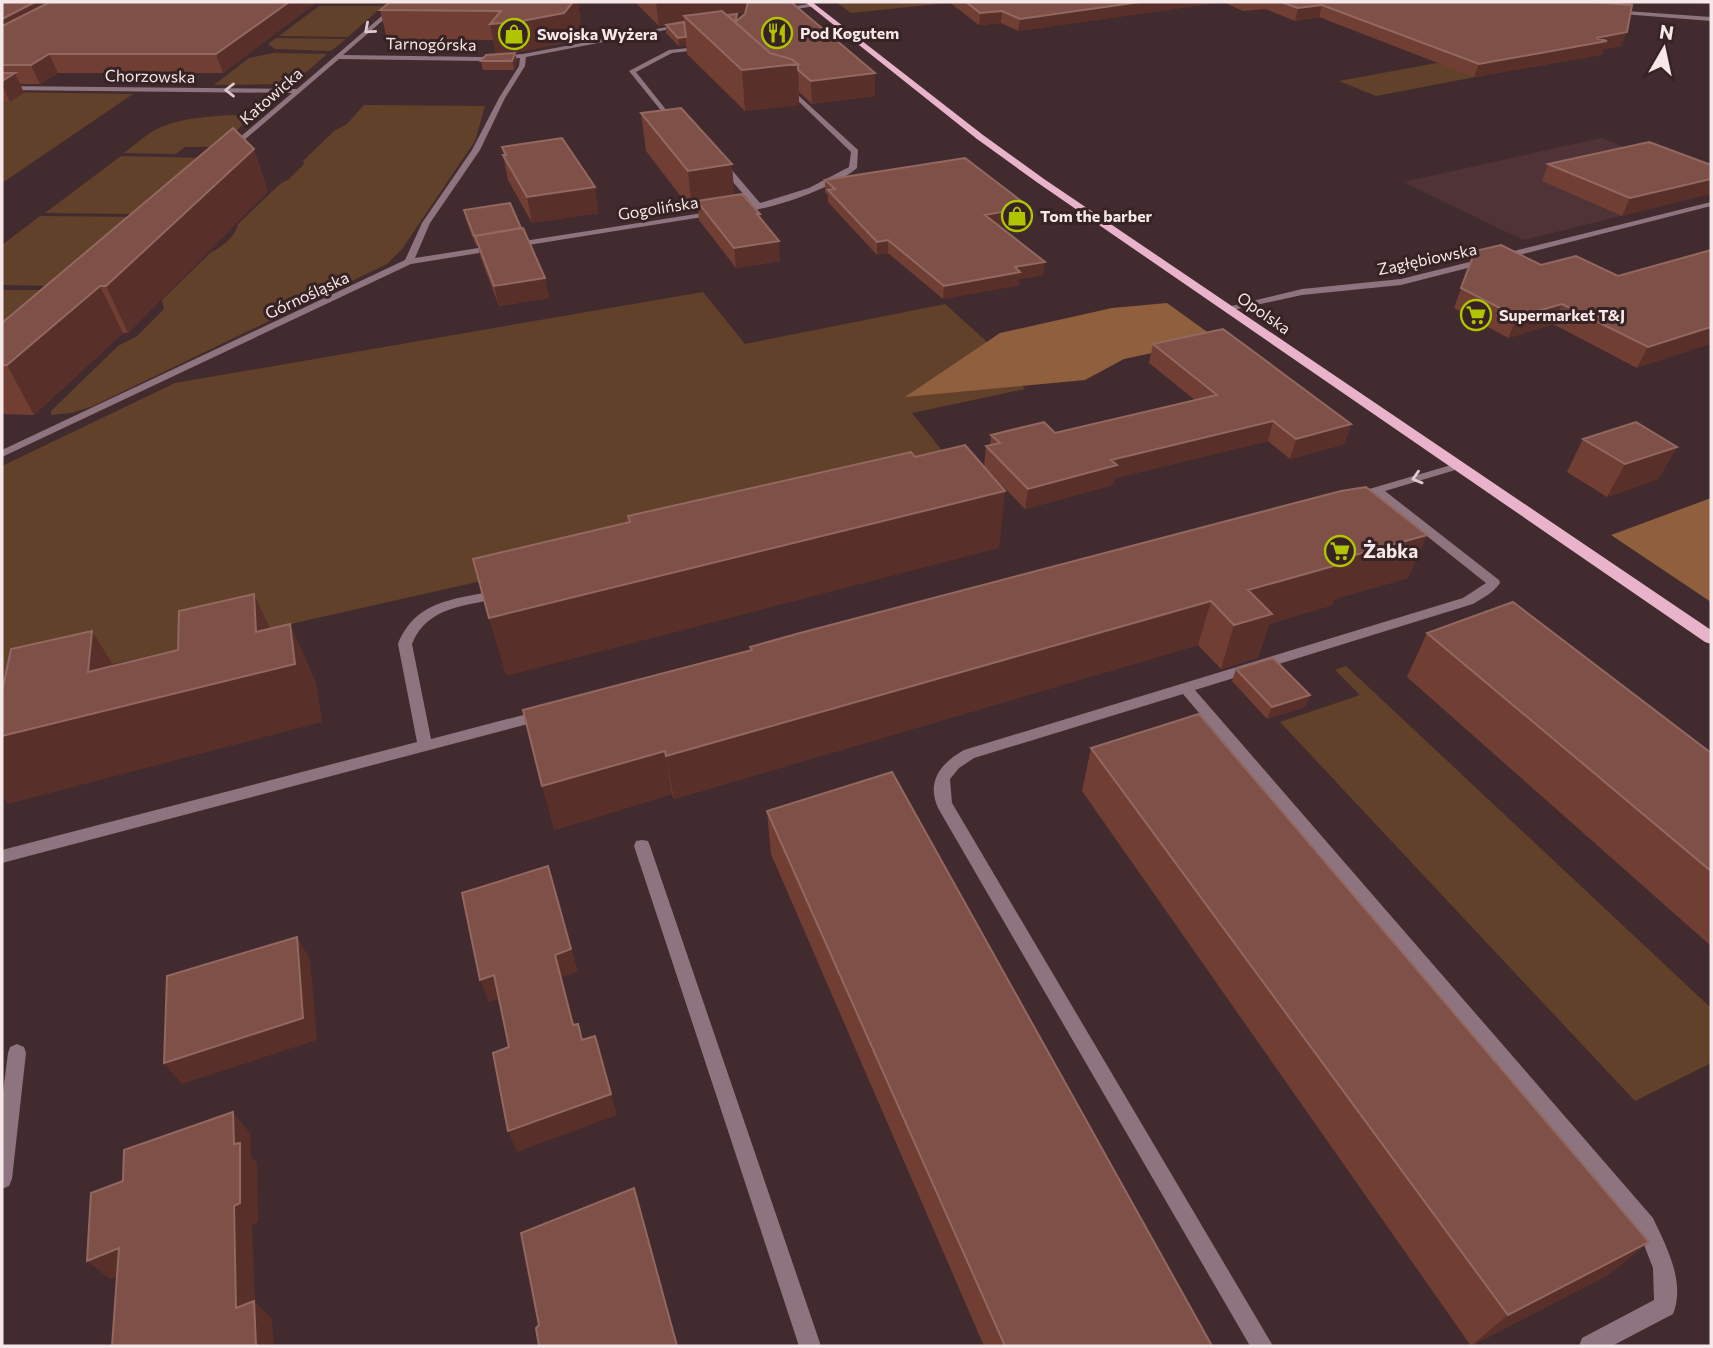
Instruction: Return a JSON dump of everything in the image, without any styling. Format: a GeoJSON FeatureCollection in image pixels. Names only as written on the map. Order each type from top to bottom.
{"type":"FeatureCollection","features":[{"type":"Feature","properties":{"kind":"main road","name":"Opolska"},"geometry":{"type":"LineString","coordinates":[[810,4],[980,137],[1711,638]]}},
{"type":"Feature","properties":{"kind":"street","name":"Katowicka"},"geometry":{"type":"LineString","coordinates":[[220,160],[401,2]]}},
{"type":"Feature","properties":{"kind":"street"},"geometry":{"type":"LineString","coordinates":[[775,11],[810,4]]}},
{"type":"Feature","properties":{"kind":"street"},"geometry":{"type":"LineString","coordinates":[[1603,11],[1711,19]]}},
{"type":"Feature","properties":{"kind":"street","name":"Tarnogórska"},"geometry":{"type":"LineString","coordinates":[[338,57],[481,59],[523,56],[694,24]]}},
{"type":"Feature","properties":{"kind":"street"},"geometry":{"type":"LineString","coordinates":[[692,129],[683,120],[665,112],[632,71],[671,51],[716,46]]}},
{"type":"Feature","properties":{"kind":"street"},"geometry":{"type":"LineString","coordinates":[[409,262],[426,223],[476,150],[498,105],[522,66],[523,56]]}},
{"type":"Feature","properties":{"kind":"street","name":"Chorzowska"},"geometry":{"type":"LineString","coordinates":[[2,88],[298,91]]}},
{"type":"Feature","properties":{"kind":"street","name":"Gogolińska"},"geometry":{"type":"LineString","coordinates":[[409,262],[758,206],[791,198],[853,168],[855,152],[796,96],[776,90]]}},
{"type":"Feature","properties":{"kind":"street"},"geometry":{"type":"LineString","coordinates":[[717,158],[758,206]]}},
{"type":"Feature","properties":{"kind":"street","name":"Zagłębiowska"},"geometry":{"type":"LineString","coordinates":[[1228,308],[1302,292],[1401,282],[1711,204]]}},
{"type":"Feature","properties":{"kind":"street","name":"Górnośląska"},"geometry":{"type":"LineString","coordinates":[[2,454],[409,262]]}},
{"type":"Feature","properties":{"kind":"street"},"geometry":{"type":"LineString","coordinates":[[1336,501],[1458,466]]}},
{"type":"Feature","properties":{"kind":"street"},"geometry":{"type":"LineString","coordinates":[[1262,1346],[944,804],[940,788],[943,774],[953,763],[969,754],[1472,604],[1494,583],[1376,491]]}},
{"type":"Feature","properties":{"kind":"street"},"geometry":{"type":"LineString","coordinates":[[425,746],[405,644],[407,633],[418,620],[433,610],[514,590]]}},
{"type":"Feature","properties":{"kind":"street"},"geometry":{"type":"LineString","coordinates":[[1186,688],[1646,1225],[1664,1268],[1665,1306],[1590,1346]]}},
{"type":"Feature","properties":{"kind":"street"},"geometry":{"type":"LineString","coordinates":[[2,857],[557,711]]}},
{"type":"Feature","properties":{"kind":"street"},"geometry":{"type":"LineString","coordinates":[[642,846],[810,1346]]}},
{"type":"Feature","properties":{"kind":"street"},"geometry":{"type":"LineString","coordinates":[[2,1179],[17,1053]]}},
{"type":"Feature","properties":{"kind":"shaded area"},"geometry":{"type":"Polygon","coordinates":[[[836,2],[957,2],[851,13],[836,2]]]}},
{"type":"Feature","properties":{"kind":"shaded area"},"geometry":{"type":"Polygon","coordinates":[[[319,6],[383,6],[348,37],[279,36],[319,6]]]}},
{"type":"Feature","properties":{"kind":"shaded area"},"geometry":{"type":"Polygon","coordinates":[[[276,38],[346,39],[331,51],[275,49],[268,44],[276,38]]]}},
{"type":"Feature","properties":{"kind":"shaded area"},"geometry":{"type":"Polygon","coordinates":[[[1551,42],[1590,55],[1376,96],[1339,81],[1551,42]]]}},
{"type":"Feature","properties":{"kind":"shaded area"},"geometry":{"type":"Polygon","coordinates":[[[273,53],[327,54],[295,82],[288,84],[214,85],[249,58],[273,53]]]}},
{"type":"Feature","properties":{"kind":"shaded area"},"geometry":{"type":"Polygon","coordinates":[[[2,92],[133,94],[2,183],[2,92]]]}},
{"type":"Feature","properties":{"kind":"shaded area"},"geometry":{"type":"Polygon","coordinates":[[[364,105],[485,106],[475,141],[402,249],[387,264],[93,406],[71,413],[51,415],[51,411],[118,346],[137,336],[164,309],[162,300],[210,253],[227,241],[238,224],[280,184],[289,179],[304,164],[303,161],[334,131],[347,124],[364,105]]]}},
{"type":"Feature","properties":{"kind":"shaded area"},"geometry":{"type":"Polygon","coordinates":[[[255,114],[218,147],[185,147],[176,154],[124,153],[155,130],[178,121],[255,114]]]}},
{"type":"Feature","properties":{"kind":"shaded area"},"geometry":{"type":"Polygon","coordinates":[[[1601,138],[1711,181],[1711,194],[1523,240],[1403,182],[1601,138]]]}},
{"type":"Feature","properties":{"kind":"shaded area"},"geometry":{"type":"Polygon","coordinates":[[[121,156],[207,158],[140,214],[45,213],[121,156]]]}},
{"type":"Feature","properties":{"kind":"shaded area"},"geometry":{"type":"Polygon","coordinates":[[[40,216],[137,217],[57,286],[2,285],[2,245],[40,216]]]}},
{"type":"Feature","properties":{"kind":"shaded area"},"geometry":{"type":"Polygon","coordinates":[[[2,290],[53,290],[2,333],[2,290]]]}},
{"type":"Feature","properties":{"kind":"shaded area"},"geometry":{"type":"Polygon","coordinates":[[[703,292],[745,344],[945,304],[985,340],[1025,389],[912,413],[960,473],[2,689],[2,466],[175,383],[703,292]]]}},
{"type":"Feature","properties":{"kind":"shaded area"},"geometry":{"type":"Polygon","coordinates":[[[1167,303],[1217,339],[1124,359],[1085,380],[905,397],[1000,333],[1112,308],[1167,303]]]}},
{"type":"Feature","properties":{"kind":"shaded area"},"geometry":{"type":"Polygon","coordinates":[[[1711,498],[1711,602],[1611,535],[1711,498]]]}},
{"type":"Feature","properties":{"kind":"shaded area"},"geometry":{"type":"Polygon","coordinates":[[[1346,666],[1711,1008],[1711,1063],[1635,1101],[1280,722],[1360,695],[1335,670],[1346,666]]]}},
{"type":"Feature","properties":{"kind":"building"},"geometry":{"type":"Polygon","coordinates":[[[2,2],[35,2],[2,19],[2,2]]]}},
{"type":"Feature","properties":{"kind":"building"},"geometry":{"type":"Polygon","coordinates":[[[50,2],[289,2],[216,54],[49,54],[31,65],[2,65],[2,26],[50,2]]]}},
{"type":"Feature","properties":{"kind":"building"},"geometry":{"type":"Polygon","coordinates":[[[390,2],[573,2],[564,13],[490,24],[501,11],[380,10],[390,2]]]}},
{"type":"Feature","properties":{"kind":"building"},"geometry":{"type":"Polygon","coordinates":[[[748,2],[791,2],[875,73],[811,81],[798,70],[798,64],[770,53],[735,22],[745,14],[748,2]]]}},
{"type":"Feature","properties":{"kind":"building"},"geometry":{"type":"Polygon","coordinates":[[[966,2],[1140,2],[1020,19],[1002,11],[980,13],[966,2]]]}},
{"type":"Feature","properties":{"kind":"building"},"geometry":{"type":"Polygon","coordinates":[[[1281,2],[1590,2],[1632,5],[1627,32],[1596,38],[1607,41],[1479,64],[1322,5],[1298,8],[1281,2]]]}},
{"type":"Feature","properties":{"kind":"building"},"geometry":{"type":"Polygon","coordinates":[[[722,11],[770,53],[798,64],[742,70],[684,16],[722,11]]]}},
{"type":"Feature","properties":{"kind":"building"},"geometry":{"type":"Polygon","coordinates":[[[737,14],[735,22],[727,15],[737,14]]]}},
{"type":"Feature","properties":{"kind":"building"},"geometry":{"type":"Polygon","coordinates":[[[684,22],[686,37],[678,38],[666,25],[684,22]]]}},
{"type":"Feature","properties":{"kind":"building"},"geometry":{"type":"Polygon","coordinates":[[[515,53],[512,61],[481,61],[486,55],[515,53]]]}},
{"type":"Feature","properties":{"kind":"building"},"geometry":{"type":"Polygon","coordinates":[[[2,73],[15,73],[2,81],[2,73]]]}},
{"type":"Feature","properties":{"kind":"building"},"geometry":{"type":"Polygon","coordinates":[[[681,108],[732,164],[688,171],[641,113],[681,108]]]}},
{"type":"Feature","properties":{"kind":"building"},"geometry":{"type":"Polygon","coordinates":[[[233,128],[254,149],[106,286],[100,286],[7,365],[2,365],[2,323],[233,128]]]}},
{"type":"Feature","properties":{"kind":"building"},"geometry":{"type":"Polygon","coordinates":[[[562,138],[595,187],[527,197],[503,155],[506,155],[502,147],[562,138]]]}},
{"type":"Feature","properties":{"kind":"building"},"geometry":{"type":"Polygon","coordinates":[[[1649,142],[1711,165],[1711,179],[1630,198],[1548,164],[1649,142]]]}},
{"type":"Feature","properties":{"kind":"building"},"geometry":{"type":"Polygon","coordinates":[[[965,158],[1029,207],[985,215],[1045,262],[1015,267],[1020,272],[944,286],[888,240],[877,242],[828,190],[835,189],[825,180],[965,158]]]}},
{"type":"Feature","properties":{"kind":"building"},"geometry":{"type":"Polygon","coordinates":[[[742,194],[779,241],[734,248],[697,201],[742,194]]]}},
{"type":"Feature","properties":{"kind":"building"},"geometry":{"type":"Polygon","coordinates":[[[510,203],[521,228],[474,236],[464,210],[510,203]]]}},
{"type":"Feature","properties":{"kind":"building"},"geometry":{"type":"Polygon","coordinates":[[[523,228],[545,278],[494,286],[475,236],[523,228]]]}},
{"type":"Feature","properties":{"kind":"building"},"geometry":{"type":"Polygon","coordinates":[[[1501,245],[1541,265],[1576,256],[1618,276],[1711,250],[1711,327],[1648,347],[1562,304],[1517,317],[1461,288],[1475,251],[1501,245]]]}},
{"type":"Feature","properties":{"kind":"building"},"geometry":{"type":"Polygon","coordinates":[[[1223,329],[1351,424],[1296,439],[1273,421],[1111,460],[1117,465],[1028,489],[986,446],[1000,443],[991,435],[1044,422],[1055,433],[1217,395],[1153,344],[1223,329]]]}},
{"type":"Feature","properties":{"kind":"building"},"geometry":{"type":"Polygon","coordinates":[[[1636,422],[1677,447],[1625,464],[1583,439],[1636,422]]]}},
{"type":"Feature","properties":{"kind":"building"},"geometry":{"type":"Polygon","coordinates":[[[965,445],[1005,491],[489,618],[473,559],[630,522],[628,516],[911,452],[915,457],[965,445]]]}},
{"type":"Feature","properties":{"kind":"building"},"geometry":{"type":"Polygon","coordinates":[[[1366,487],[1427,535],[1344,558],[1348,562],[1248,590],[1272,614],[1234,625],[1211,601],[666,756],[665,751],[542,786],[523,710],[752,650],[750,647],[800,633],[1341,491],[1366,487]]]}},
{"type":"Feature","properties":{"kind":"building"},"geometry":{"type":"Polygon","coordinates":[[[254,594],[256,632],[290,624],[295,664],[2,736],[2,692],[11,649],[92,631],[88,672],[178,650],[179,611],[254,594]]]}},
{"type":"Feature","properties":{"kind":"building"},"geometry":{"type":"Polygon","coordinates":[[[1513,602],[1711,753],[1711,871],[1427,633],[1513,602]]]}},
{"type":"Feature","properties":{"kind":"building"},"geometry":{"type":"Polygon","coordinates":[[[1273,658],[1310,695],[1272,707],[1236,669],[1273,658]]]}},
{"type":"Feature","properties":{"kind":"building"},"geometry":{"type":"Polygon","coordinates":[[[1199,714],[1649,1242],[1508,1315],[1091,748],[1199,714]]]}},
{"type":"Feature","properties":{"kind":"building"},"geometry":{"type":"Polygon","coordinates":[[[892,772],[1212,1346],[1005,1346],[767,811],[892,772]]]}},
{"type":"Feature","properties":{"kind":"building"},"geometry":{"type":"Polygon","coordinates":[[[548,866],[571,949],[555,955],[573,1025],[578,1024],[582,1040],[595,1036],[611,1094],[508,1131],[493,1053],[509,1047],[494,975],[480,980],[462,893],[548,866]]]}},
{"type":"Feature","properties":{"kind":"building"},"geometry":{"type":"Polygon","coordinates":[[[297,937],[303,1018],[164,1063],[167,976],[297,937]]]}},
{"type":"Feature","properties":{"kind":"building"},"geometry":{"type":"Polygon","coordinates":[[[233,1112],[234,1144],[240,1143],[240,1203],[234,1206],[236,1308],[254,1301],[256,1346],[112,1346],[119,1248],[87,1261],[91,1193],[123,1181],[124,1150],[233,1112]]]}},
{"type":"Feature","properties":{"kind":"building"},"geometry":{"type":"Polygon","coordinates":[[[634,1188],[677,1346],[539,1346],[536,1328],[539,1325],[521,1233],[634,1188]]]}},
{"type":"Feature","properties":{"kind":"place","name":"Pod Kogutem"},"geometry":{"type":"Point","coordinates":[777,33]}},
{"type":"Feature","properties":{"kind":"place","name":"Swojska Wyżera"},"geometry":{"type":"Point","coordinates":[514,34]}},
{"type":"Feature","properties":{"kind":"place","name":"Tom the barber"},"geometry":{"type":"Point","coordinates":[1017,216]}},
{"type":"Feature","properties":{"kind":"place","name":"Supermarket T&J"},"geometry":{"type":"Point","coordinates":[1476,315]}},
{"type":"Feature","properties":{"kind":"place","name":"Żabka"},"geometry":{"type":"Point","coordinates":[1340,551]}}]}
